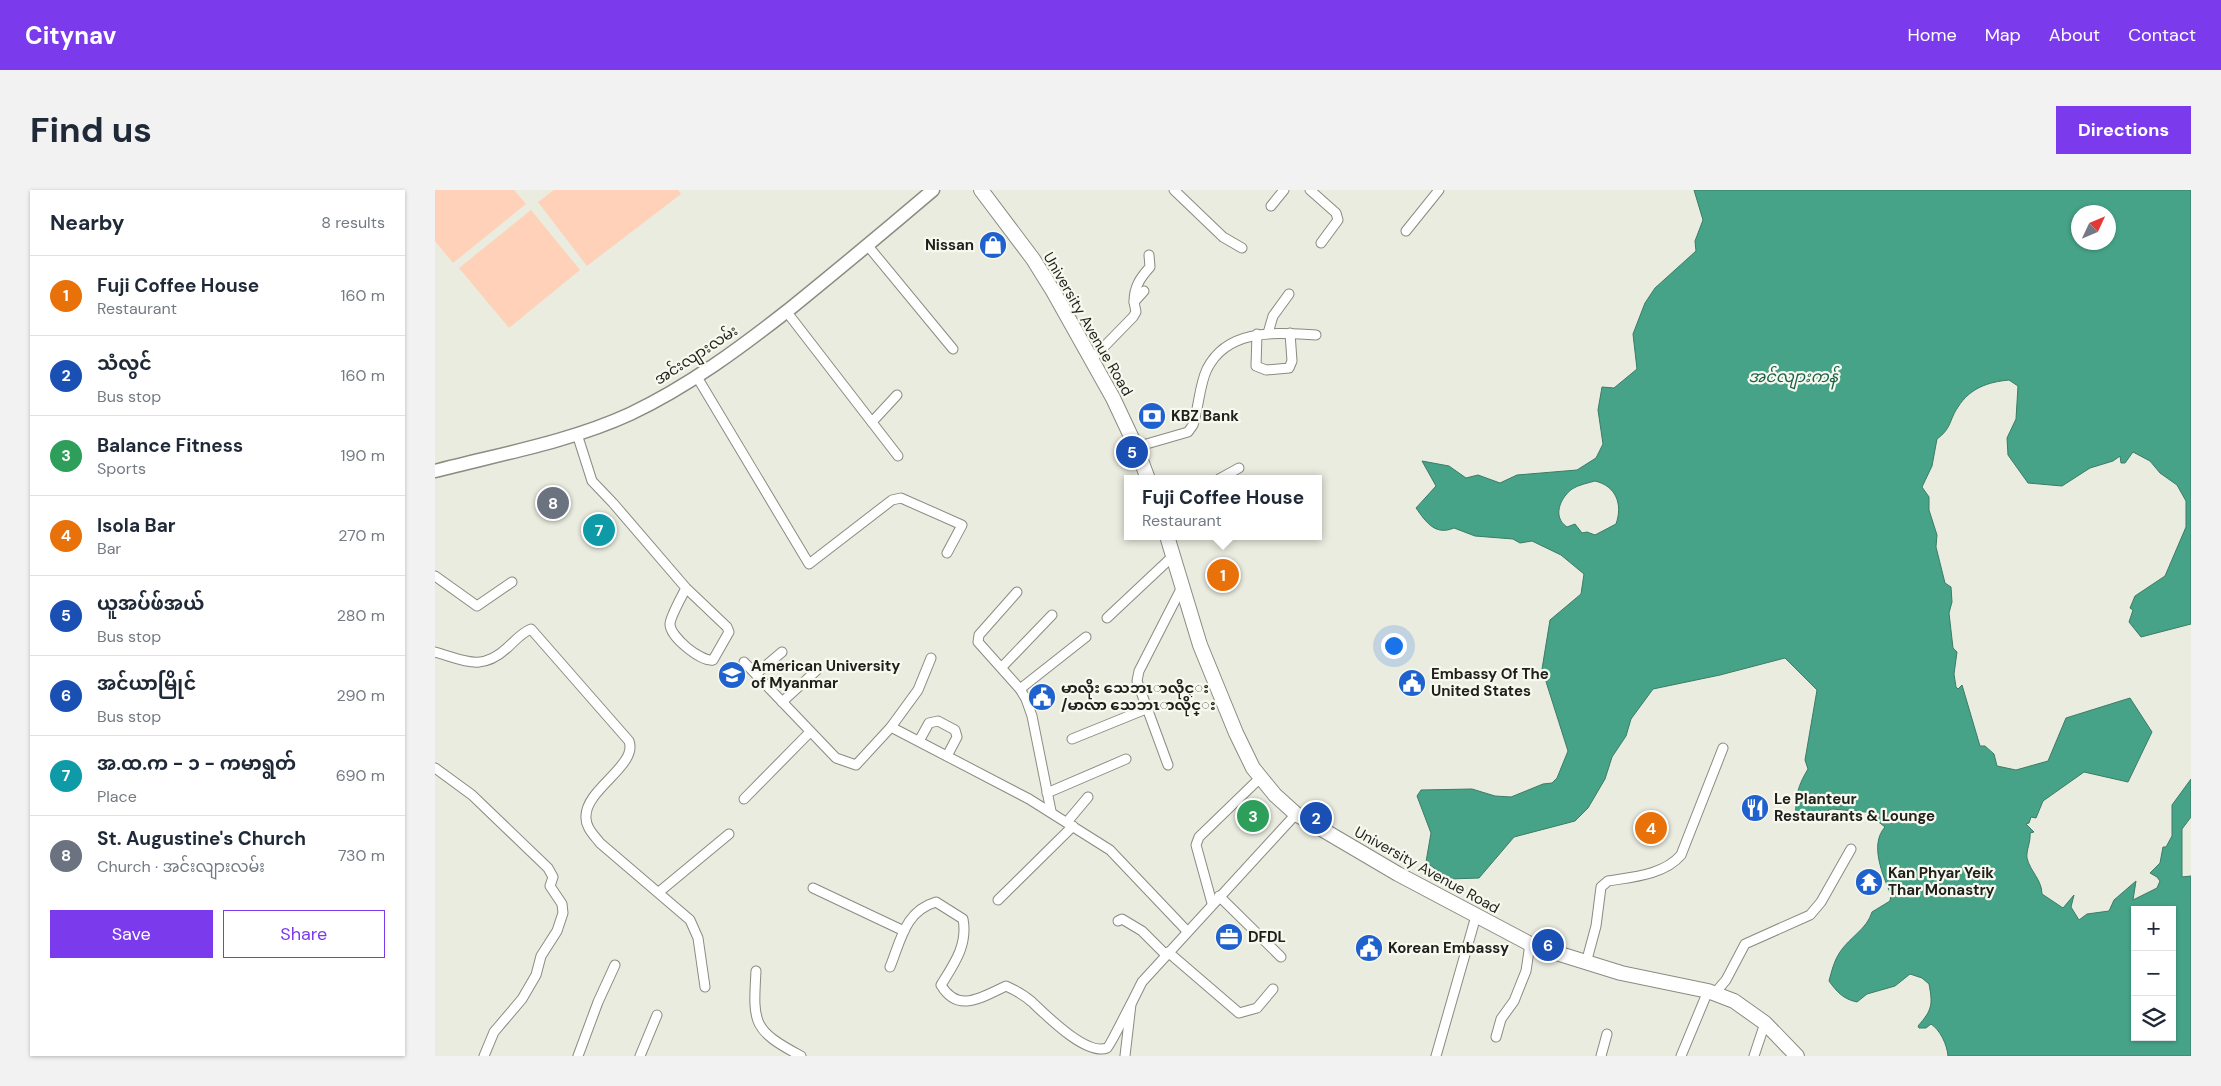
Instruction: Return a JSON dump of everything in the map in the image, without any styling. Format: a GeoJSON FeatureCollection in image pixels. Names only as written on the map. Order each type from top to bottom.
{"type":"FeatureCollection","features":[{"type":"Feature","properties":{"kind":"main road","name":"အင်းလျားလမ်း"},"geometry":{"type":"LineString","coordinates":[[435,471],[577,434],[630,414],[697,377],[735,352],[867,246],[933,190]]}},
{"type":"Feature","properties":{"kind":"main road","name":"University Avenue Road"},"geometry":{"type":"LineString","coordinates":[[983,191],[1033,259],[1092,359],[1137,446],[1146,475]]}},
{"type":"Feature","properties":{"kind":"main road","name":"University Avenue Road"},"geometry":{"type":"LineString","coordinates":[[1168,540],[1201,645],[1236,733],[1253,768],[1295,814],[1476,916],[1530,944],[1621,973],[1712,992],[1734,1001],[1765,1023],[1797,1056]]}},
{"type":"Feature","properties":{"kind":"street"},"geometry":{"type":"LineString","coordinates":[[1174,190],[1223,238],[1242,248]]}},
{"type":"Feature","properties":{"kind":"street"},"geometry":{"type":"LineString","coordinates":[[1271,206],[1284,190]]}},
{"type":"Feature","properties":{"kind":"street"},"geometry":{"type":"LineString","coordinates":[[1310,190],[1336,213],[1338,220],[1321,243]]}},
{"type":"Feature","properties":{"kind":"street"},"geometry":{"type":"LineString","coordinates":[[1406,231],[1439,190]]}},
{"type":"Feature","properties":{"kind":"street"},"geometry":{"type":"LineString","coordinates":[[867,246],[953,349]]}},
{"type":"Feature","properties":{"kind":"street"},"geometry":{"type":"LineString","coordinates":[[1092,359],[1136,312],[1134,293],[1138,282],[1150,267],[1149,255]]}},
{"type":"Feature","properties":{"kind":"street"},"geometry":{"type":"LineString","coordinates":[[1134,302],[1144,291]]}},
{"type":"Feature","properties":{"kind":"street"},"geometry":{"type":"LineString","coordinates":[[1267,333],[1273,316],[1289,294]]}},
{"type":"Feature","properties":{"kind":"street"},"geometry":{"type":"LineString","coordinates":[[786,311],[898,456]]}},
{"type":"Feature","properties":{"kind":"street"},"geometry":{"type":"LineString","coordinates":[[1257,334],[1256,366],[1266,370],[1289,368],[1292,361],[1290,333]]}},
{"type":"Feature","properties":{"kind":"street"},"geometry":{"type":"LineString","coordinates":[[1137,446],[1188,432],[1196,417],[1207,369],[1218,354],[1232,343],[1257,334],[1316,334]]}},
{"type":"Feature","properties":{"kind":"street"},"geometry":{"type":"LineString","coordinates":[[697,377],[809,564],[892,500],[901,498],[962,525],[947,552]]}},
{"type":"Feature","properties":{"kind":"street"},"geometry":{"type":"LineString","coordinates":[[872,422],[897,395]]}},
{"type":"Feature","properties":{"kind":"street"},"geometry":{"type":"LineString","coordinates":[[577,434],[592,481],[686,588],[727,627],[729,632],[716,658],[713,660],[706,660],[696,655],[671,628],[670,622],[686,588]]}},
{"type":"Feature","properties":{"kind":"street"},"geometry":{"type":"LineString","coordinates":[[1226,475],[1239,468]]}},
{"type":"Feature","properties":{"kind":"street"},"geometry":{"type":"LineString","coordinates":[[1107,618],[1173,556]]}},
{"type":"Feature","properties":{"kind":"street"},"geometry":{"type":"LineString","coordinates":[[435,576],[477,606],[512,582]]}},
{"type":"Feature","properties":{"kind":"street"},"geometry":{"type":"LineString","coordinates":[[1168,765],[1137,681],[1139,671],[1182,587]]}},
{"type":"Feature","properties":{"kind":"street"},"geometry":{"type":"LineString","coordinates":[[1017,592],[977,639],[1020,688],[1032,716],[1051,811]]}},
{"type":"Feature","properties":{"kind":"street"},"geometry":{"type":"LineString","coordinates":[[1002,668],[1052,615]]}},
{"type":"Feature","properties":{"kind":"street"},"geometry":{"type":"LineString","coordinates":[[435,652],[474,663],[495,659],[523,632],[531,629],[629,741],[631,746],[629,756],[598,790],[585,815],[589,829],[600,843],[690,920],[698,938],[705,987]]}},
{"type":"Feature","properties":{"kind":"street"},"geometry":{"type":"LineString","coordinates":[[1020,688],[1086,637]]}},
{"type":"Feature","properties":{"kind":"street"},"geometry":{"type":"LineString","coordinates":[[755,674],[782,652]]}},
{"type":"Feature","properties":{"kind":"street"},"geometry":{"type":"LineString","coordinates":[[745,662],[836,758],[856,765],[891,727],[918,690],[931,658]]}},
{"type":"Feature","properties":{"kind":"street"},"geometry":{"type":"LineString","coordinates":[[782,702],[817,670]]}},
{"type":"Feature","properties":{"kind":"street"},"geometry":{"type":"LineString","coordinates":[[1073,739],[1147,709]]}},
{"type":"Feature","properties":{"kind":"street"},"geometry":{"type":"LineString","coordinates":[[919,741],[929,724],[938,721],[955,730],[957,737],[947,756]]}},
{"type":"Feature","properties":{"kind":"street"},"geometry":{"type":"LineString","coordinates":[[891,727],[1051,811],[1109,850],[1187,931]]}},
{"type":"Feature","properties":{"kind":"street"},"geometry":{"type":"LineString","coordinates":[[744,799],[810,732]]}},
{"type":"Feature","properties":{"kind":"street"},"geometry":{"type":"LineString","coordinates":[[1586,963],[1596,926],[1601,887],[1608,882],[1663,870],[1674,864],[1681,856],[1723,748]]}},
{"type":"Feature","properties":{"kind":"street"},"geometry":{"type":"LineString","coordinates":[[1047,793],[1126,759]]}},
{"type":"Feature","properties":{"kind":"street"},"geometry":{"type":"LineString","coordinates":[[435,768],[472,795],[548,868],[553,877],[550,886],[562,904],[563,913],[557,931],[541,956],[536,975],[522,999],[494,1032],[484,1056]]}},
{"type":"Feature","properties":{"kind":"street"},"geometry":{"type":"LineString","coordinates":[[1212,903],[1196,845],[1199,837],[1261,777]]}},
{"type":"Feature","properties":{"kind":"street"},"geometry":{"type":"LineString","coordinates":[[998,900],[1070,824],[1088,797]]}},
{"type":"Feature","properties":{"kind":"street"},"geometry":{"type":"LineString","coordinates":[[890,967],[911,916],[923,906],[935,902],[963,919],[965,929],[963,946],[941,985],[947,996],[957,1002],[966,1002],[1006,986],[1018,991],[1068,1037],[1086,1048],[1101,1051],[1109,1047],[1115,1031],[1142,982],[1295,814]]}},
{"type":"Feature","properties":{"kind":"street"},"geometry":{"type":"LineString","coordinates":[[659,892],[729,834]]}},
{"type":"Feature","properties":{"kind":"street"},"geometry":{"type":"LineString","coordinates":[[1681,1056],[1712,992],[1726,980],[1745,944],[1810,915],[1821,902],[1851,849]]}},
{"type":"Feature","properties":{"kind":"street"},"geometry":{"type":"LineString","coordinates":[[813,888],[904,931]]}},
{"type":"Feature","properties":{"kind":"street"},"geometry":{"type":"LineString","coordinates":[[1219,896],[1281,957]]}},
{"type":"Feature","properties":{"kind":"street"},"geometry":{"type":"LineString","coordinates":[[1436,1056],[1476,916]]}},
{"type":"Feature","properties":{"kind":"street"},"geometry":{"type":"LineString","coordinates":[[1117,921],[1122,920],[1142,931],[1239,1013],[1257,1008],[1273,989]]}},
{"type":"Feature","properties":{"kind":"street"},"geometry":{"type":"LineString","coordinates":[[1496,1037],[1501,1019],[1514,1001],[1526,971],[1530,944]]}},
{"type":"Feature","properties":{"kind":"street"},"geometry":{"type":"LineString","coordinates":[[578,1056],[598,1002],[615,965]]}},
{"type":"Feature","properties":{"kind":"street"},"geometry":{"type":"LineString","coordinates":[[756,971],[754,1013],[762,1029],[774,1042],[801,1056]]}},
{"type":"Feature","properties":{"kind":"street"},"geometry":{"type":"LineString","coordinates":[[1125,1056],[1131,1004]]}},
{"type":"Feature","properties":{"kind":"street"},"geometry":{"type":"LineString","coordinates":[[640,1056],[657,1015]]}},
{"type":"Feature","properties":{"kind":"street"},"geometry":{"type":"LineString","coordinates":[[1754,1056],[1765,1023]]}},
{"type":"Feature","properties":{"kind":"street"},"geometry":{"type":"LineString","coordinates":[[1601,1056],[1607,1034]]}},
{"type":"Feature","properties":{"kind":"shaded area"},"geometry":{"type":"Polygon","coordinates":[[[435,190],[514,190],[526,204],[453,263],[435,241],[435,190]]]}},
{"type":"Feature","properties":{"kind":"shaded area"},"geometry":{"type":"Polygon","coordinates":[[[554,190],[678,190],[681,194],[587,266],[538,202],[554,190]]]}},
{"type":"Feature","properties":{"kind":"shaded area"},"geometry":{"type":"Polygon","coordinates":[[[531,210],[580,270],[509,328],[459,268],[531,210]]]}},
{"type":"Feature","properties":{"kind":"water","name":"အင်လျားကန်"},"geometry":{"type":"Polygon","coordinates":[[[1694,190],[2191,190],[2191,624],[2141,637],[2129,622],[2133,610],[2130,608],[2135,596],[2165,576],[2186,527],[2186,501],[2177,485],[2160,473],[2150,461],[2133,452],[2125,463],[2121,463],[2120,456],[2113,461],[2090,468],[2062,486],[2028,483],[2008,455],[2007,438],[2016,419],[2018,386],[2009,380],[1994,382],[1980,387],[1963,400],[1948,427],[1937,439],[1932,466],[1922,487],[1929,497],[1929,510],[1937,535],[1936,547],[1945,583],[1951,587],[1952,602],[1949,613],[1953,648],[1957,652],[1954,674],[1956,687],[1958,689],[1962,685],[1980,746],[1985,746],[1994,754],[1997,766],[2016,770],[2048,761],[2066,718],[2130,698],[2152,732],[2128,782],[2084,772],[2043,801],[2036,818],[2031,817],[2029,823],[2026,824],[2034,832],[2030,833],[2027,858],[2040,884],[2042,894],[2063,908],[2074,895],[2071,907],[2079,920],[2087,914],[2109,911],[2114,900],[2136,881],[2133,900],[2157,888],[2160,881],[2150,873],[2160,863],[2163,847],[2166,847],[2172,836],[2172,805],[2191,779],[2191,817],[2182,829],[2182,877],[2191,876],[2191,1056],[1948,1056],[1943,1038],[1931,1024],[1926,1028],[1919,1028],[1918,1026],[1929,1011],[1931,1002],[1929,984],[1922,978],[1910,974],[1895,986],[1867,994],[1857,1002],[1844,997],[1838,992],[1829,981],[1838,955],[1870,918],[1872,912],[1890,901],[1891,895],[1881,869],[1878,851],[1880,834],[1885,827],[1866,812],[1832,809],[1796,822],[1797,794],[1808,769],[1805,760],[1817,690],[1785,658],[1720,675],[1653,689],[1631,719],[1626,736],[1612,757],[1605,779],[1588,808],[1575,821],[1514,837],[1479,878],[1449,879],[1426,862],[1431,833],[1417,796],[1421,790],[1472,789],[1495,796],[1511,797],[1543,784],[1552,783],[1557,778],[1568,751],[1542,669],[1550,620],[1581,594],[1584,574],[1561,555],[1532,541],[1520,543],[1513,539],[1475,536],[1454,528],[1447,530],[1436,529],[1427,523],[1416,508],[1436,486],[1422,461],[1449,466],[1466,478],[1478,475],[1500,483],[1517,475],[1577,470],[1596,458],[1603,444],[1598,410],[1602,387],[1614,388],[1637,369],[1633,334],[1645,303],[1655,288],[1696,251],[1695,241],[1703,220],[1694,190]],[[1595,481],[1572,489],[1561,502],[1559,513],[1562,523],[1567,527],[1575,524],[1582,533],[1587,532],[1595,535],[1616,524],[1619,510],[1613,492],[1602,483],[1595,481]]]}},
{"type":"Feature","properties":{"kind":"place","name":"Nissan"},"geometry":{"type":"Point","coordinates":[993,245]}},
{"type":"Feature","properties":{"kind":"place","name":"KBZ Bank"},"geometry":{"type":"Point","coordinates":[1152,416]}},
{"type":"Feature","properties":{"kind":"place","name":"ယူအပ်ဖ်အယ်"},"geometry":{"type":"Point","coordinates":[1132,452]}},
{"type":"Feature","properties":{"kind":"place","name":"St. Augustine's Church"},"geometry":{"type":"Point","coordinates":[553,503]}},
{"type":"Feature","properties":{"kind":"place","name":"အ.ထ.က - ၁ - ကမာရွတ်"},"geometry":{"type":"Point","coordinates":[599,530]}},
{"type":"Feature","properties":{"kind":"place","name":"Fuji Coffee House"},"geometry":{"type":"Point","coordinates":[1223,575]}},
{"type":"Feature","properties":{"kind":"place","name":"American University of Myanmar"},"geometry":{"type":"Point","coordinates":[732,675]}},
{"type":"Feature","properties":{"kind":"place","name":"Embassy Of The United States"},"geometry":{"type":"Point","coordinates":[1412,683]}},
{"type":"Feature","properties":{"kind":"place","name":"မာလိုး သေဘၤာလိုင္း /မာလာ သေဘၤာလိုင္း"},"geometry":{"type":"Point","coordinates":[1042,697]}},
{"type":"Feature","properties":{"kind":"place","name":"Le Planteur Restaurants & Lounge"},"geometry":{"type":"Point","coordinates":[1755,808]}},
{"type":"Feature","properties":{"kind":"place","name":"Balance Fitness"},"geometry":{"type":"Point","coordinates":[1253,816]}},
{"type":"Feature","properties":{"kind":"place","name":"သံလွင်"},"geometry":{"type":"Point","coordinates":[1316,818]}},
{"type":"Feature","properties":{"kind":"place","name":"Isola Bar"},"geometry":{"type":"Point","coordinates":[1651,828]}},
{"type":"Feature","properties":{"kind":"place","name":"Kan Phyar Yeik Thar Monastry"},"geometry":{"type":"Point","coordinates":[1869,882]}},
{"type":"Feature","properties":{"kind":"place","name":"DFDL"},"geometry":{"type":"Point","coordinates":[1229,937]}},
{"type":"Feature","properties":{"kind":"place","name":"အင်ယာမြိုင်"},"geometry":{"type":"Point","coordinates":[1548,945]}},
{"type":"Feature","properties":{"kind":"place","name":"Korean Embassy"},"geometry":{"type":"Point","coordinates":[1369,948]}}]}
